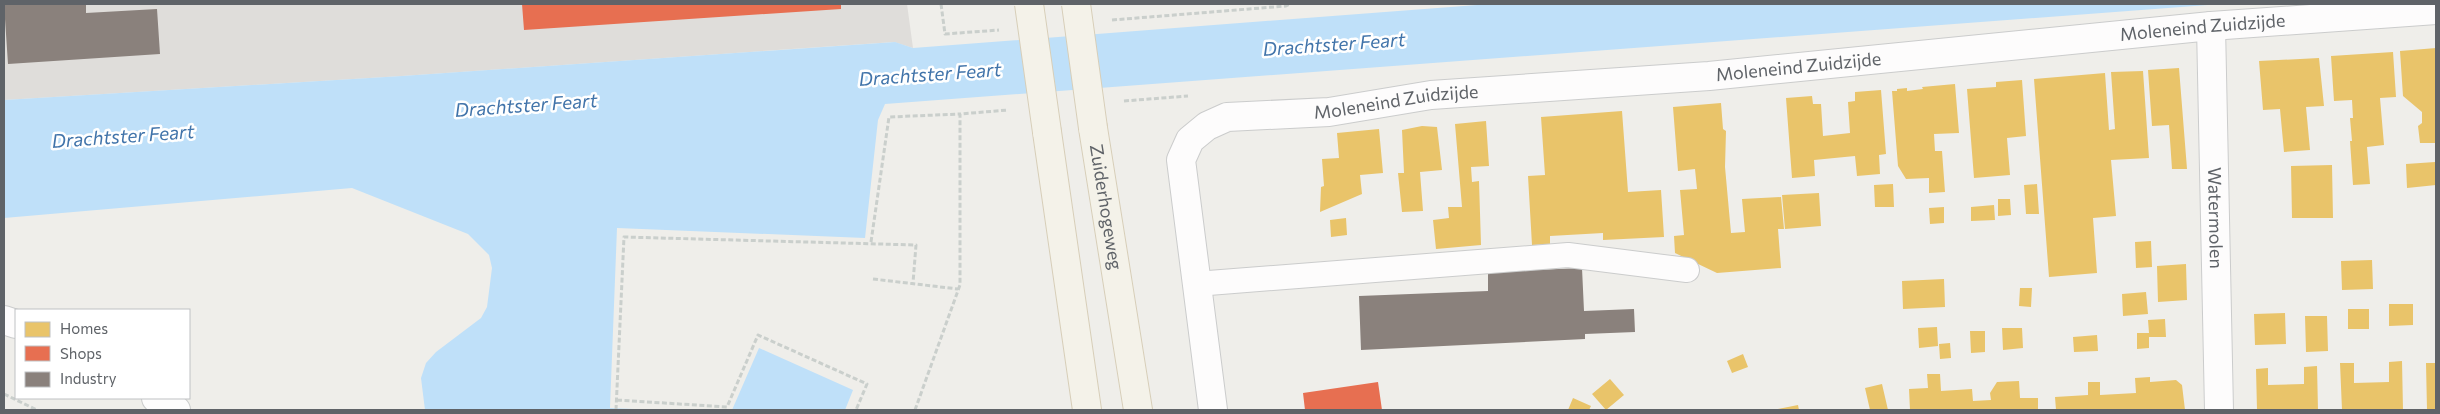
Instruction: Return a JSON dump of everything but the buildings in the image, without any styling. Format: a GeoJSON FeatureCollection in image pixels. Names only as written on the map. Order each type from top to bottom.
{"type":"FeatureCollection","features":[{"type":"Feature","properties":{"kind":"main road"},"geometry":{"type":"LineString","coordinates":[[1029,4],[1087,410]]}},
{"type":"Feature","properties":{"kind":"main road","name":"Zuiderhogeweg"},"geometry":{"type":"LineString","coordinates":[[1076,4],[1138,410]]}},
{"type":"Feature","properties":{"kind":"street","name":"Moleneind Zuidzijde"},"geometry":{"type":"LineString","coordinates":[[1196,284],[1181,160],[1190,140],[1207,126],[1227,117],[1329,112],[1431,95],[1709,76],[2211,26],[2436,10]]}},
{"type":"Feature","properties":{"kind":"street","name":"Watermolen"},"geometry":{"type":"LineString","coordinates":[[2211,26],[2219,410]]}},
{"type":"Feature","properties":{"kind":"street"},"geometry":{"type":"LineString","coordinates":[[1196,284],[1213,410]]}},
{"type":"Feature","properties":{"kind":"street"},"geometry":{"type":"LineString","coordinates":[[158,399],[176,410]]}},
{"type":"Feature","properties":{"kind":"lane"},"geometry":{"type":"LineString","coordinates":[[1196,284],[1568,255],[1687,270]]}},
{"type":"Feature","properties":{"kind":"path"},"geometry":{"type":"LineString","coordinates":[[871,242],[889,117],[960,114]]}},
{"type":"Feature","properties":{"kind":"path"},"geometry":{"type":"LineString","coordinates":[[616,410],[624,237],[871,242],[916,245],[913,283]]}},
{"type":"Feature","properties":{"kind":"path"},"geometry":{"type":"LineString","coordinates":[[873,279],[958,288]]}},
{"type":"Feature","properties":{"kind":"path"},"geometry":{"type":"LineString","coordinates":[[616,400],[726,407],[758,335],[867,384],[856,410]]}},
{"type":"Feature","properties":{"kind":"path"},"geometry":{"type":"LineString","coordinates":[[4,394],[37,410]]}},
{"type":"Feature","properties":{"kind":"shaded area"},"geometry":{"type":"Polygon","coordinates":[[[4,4],[907,4],[913,48],[894,42],[402,76],[4,100],[4,4]]]}},
{"type":"Feature","properties":{"kind":"water","name":"Drachtster Feart"},"geometry":{"type":"Polygon","coordinates":[[[1490,4],[2221,4],[885,104],[878,120],[865,238],[617,228],[610,408],[659,410],[425,410],[421,378],[426,363],[436,352],[481,318],[487,307],[492,268],[489,255],[468,234],[352,188],[4,218],[4,100],[402,76],[895,42],[913,48],[1490,4]]]}},
{"type":"Feature","properties":{"kind":"water"},"geometry":{"type":"Polygon","coordinates":[[[759,348],[853,390],[845,410],[732,410],[759,348]]]}}]}
